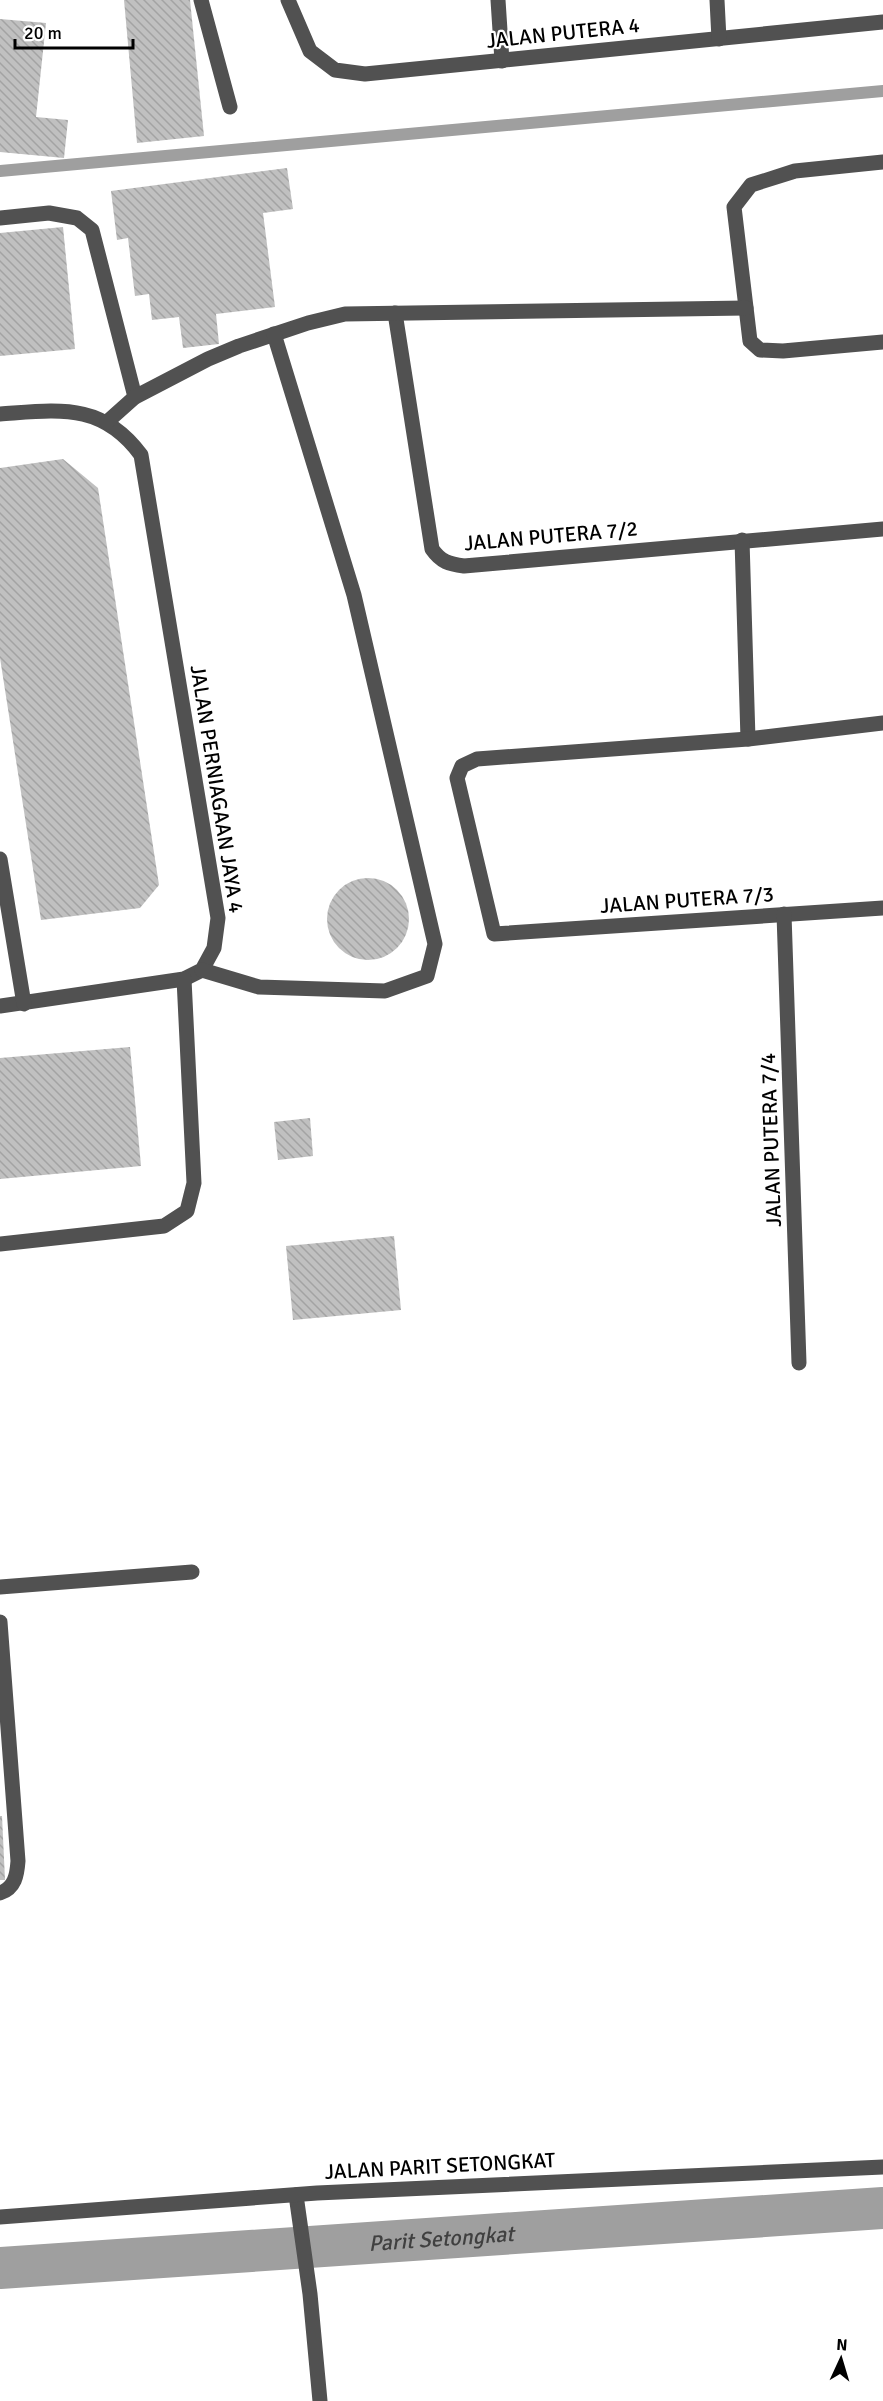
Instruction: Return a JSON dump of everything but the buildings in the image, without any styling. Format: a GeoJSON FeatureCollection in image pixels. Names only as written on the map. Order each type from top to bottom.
{"type":"FeatureCollection","features":[{"type":"Feature","properties":{"kind":"street"},"geometry":{"type":"LineString","coordinates":[[201,0],[230,107]]}},
{"type":"Feature","properties":{"kind":"street","name":"JALAN PUTERA 4"},"geometry":{"type":"LineString","coordinates":[[288,0],[310,51],[335,70],[365,74],[883,22]]}},
{"type":"Feature","properties":{"kind":"street"},"geometry":{"type":"LineString","coordinates":[[498,0],[502,61]]}},
{"type":"Feature","properties":{"kind":"street"},"geometry":{"type":"LineString","coordinates":[[717,0],[719,39]]}},
{"type":"Feature","properties":{"kind":"street"},"geometry":{"type":"LineString","coordinates":[[883,162],[795,171],[751,185],[735,207],[750,340],[760,350],[783,351],[883,342]]}},
{"type":"Feature","properties":{"kind":"street"},"geometry":{"type":"LineString","coordinates":[[0,218],[49,213],[77,218],[92,230],[135,397]]}},
{"type":"Feature","properties":{"kind":"street"},"geometry":{"type":"LineString","coordinates":[[0,414],[56,410],[82,414],[107,422],[135,397],[208,359],[274,334],[345,314],[746,308]]}},
{"type":"Feature","properties":{"kind":"street","name":"JALAN PUTERA 7/2"},"geometry":{"type":"LineString","coordinates":[[395,313],[432,549],[440,560],[451,565],[464,566],[883,528]]}},
{"type":"Feature","properties":{"kind":"street"},"geometry":{"type":"LineString","coordinates":[[0,1006],[184,979],[202,970],[259,987],[385,991],[427,976],[435,944],[354,595],[274,334]]}},
{"type":"Feature","properties":{"kind":"street","name":"JALAN PERNIAGAAN JAYA 4"},"geometry":{"type":"LineString","coordinates":[[107,422],[130,441],[141,455],[218,918],[214,948],[202,970]]}},
{"type":"Feature","properties":{"kind":"street"},"geometry":{"type":"LineString","coordinates":[[742,540],[748,739],[883,723]]}},
{"type":"Feature","properties":{"kind":"street","name":"JALAN PUTERA 7/3"},"geometry":{"type":"LineString","coordinates":[[748,739],[477,759],[462,765],[457,778],[460,794],[494,934],[883,908]]}},
{"type":"Feature","properties":{"kind":"street"},"geometry":{"type":"LineString","coordinates":[[0,859],[24,1004]]}},
{"type":"Feature","properties":{"kind":"street","name":"JALAN PUTERA 7/4"},"geometry":{"type":"LineString","coordinates":[[784,914],[799,1363]]}},
{"type":"Feature","properties":{"kind":"street"},"geometry":{"type":"LineString","coordinates":[[0,1244],[164,1226],[187,1211],[194,1183],[184,979]]}},
{"type":"Feature","properties":{"kind":"street"},"geometry":{"type":"LineString","coordinates":[[0,1587],[192,1572]]}},
{"type":"Feature","properties":{"kind":"street"},"geometry":{"type":"LineString","coordinates":[[0,1622],[18,1861],[16,1879],[2,1892]]}},
{"type":"Feature","properties":{"kind":"street","name":"JALAN PARIT SETONGKAT"},"geometry":{"type":"LineString","coordinates":[[0,2217],[296,2195],[883,2167]]}},
{"type":"Feature","properties":{"kind":"street"},"geometry":{"type":"LineString","coordinates":[[296,2195],[310,2294],[320,2401]]}},
{"type":"Feature","properties":{"kind":"waterway"},"geometry":{"type":"LineString","coordinates":[[0,171],[883,91]]}},
{"type":"Feature","properties":{"kind":"waterway","name":"Parit Setongkat"},"geometry":{"type":"LineString","coordinates":[[0,2268],[883,2208]]}}]}
